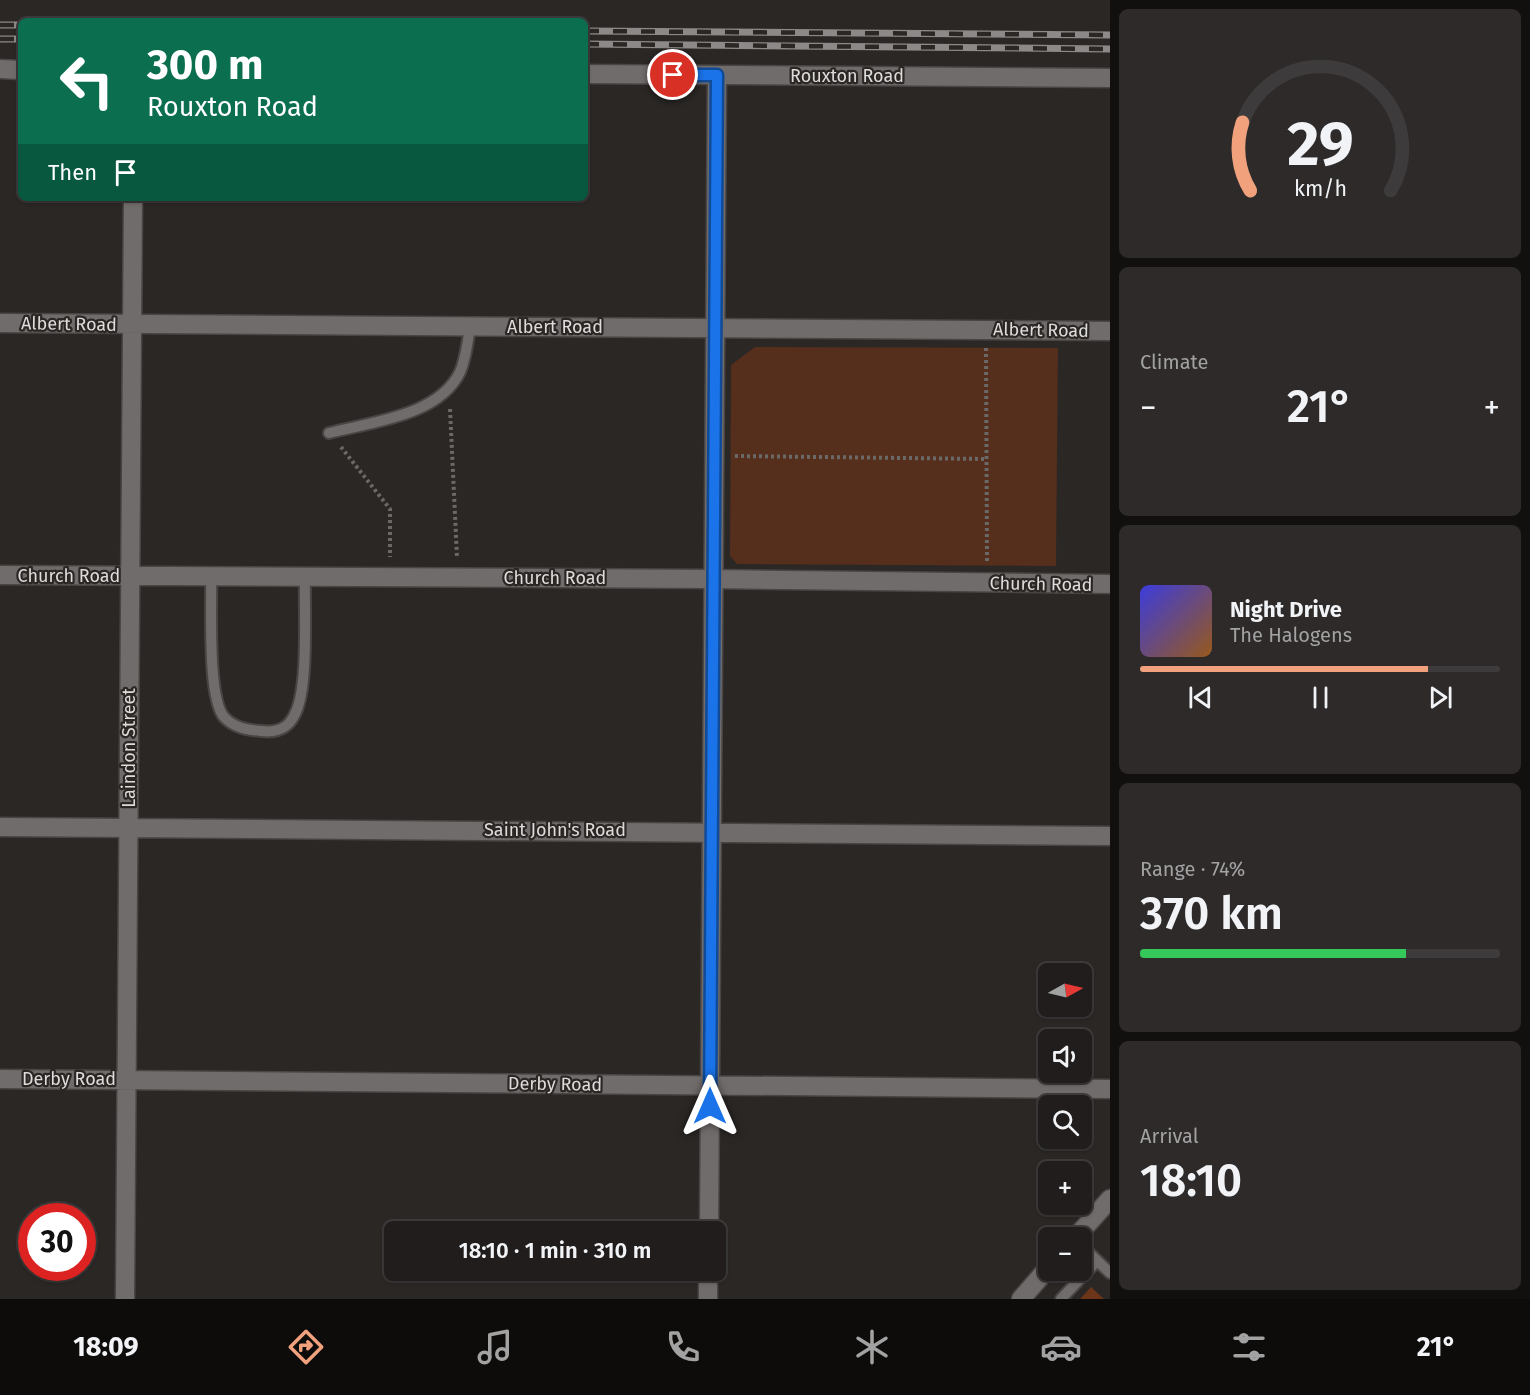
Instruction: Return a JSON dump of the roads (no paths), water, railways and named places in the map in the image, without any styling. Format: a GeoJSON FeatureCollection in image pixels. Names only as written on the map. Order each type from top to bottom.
{"type":"FeatureCollection","features":[{"type":"Feature","properties":{"kind":"street"},"geometry":{"type":"LineString","coordinates":[[0,69],[18,70]]}},
{"type":"Feature","properties":{"kind":"street","name":"Rouxton Road"},"geometry":{"type":"LineString","coordinates":[[588,74],[1110,78]]}},
{"type":"Feature","properties":{"kind":"street"},"geometry":{"type":"LineString","coordinates":[[709,1221],[717,75]]}},
{"type":"Feature","properties":{"kind":"street","name":"Laindon Street"},"geometry":{"type":"LineString","coordinates":[[125,1299],[133,201]]}},
{"type":"Feature","properties":{"kind":"street","name":"Albert Road"},"geometry":{"type":"LineString","coordinates":[[0,323],[1110,331]]}},
{"type":"Feature","properties":{"kind":"street","name":"Church Road"},"geometry":{"type":"LineString","coordinates":[[0,575],[1110,584]]}},
{"type":"Feature","properties":{"kind":"street","name":"Saint John's Road"},"geometry":{"type":"LineString","coordinates":[[0,827],[1110,836]]}},
{"type":"Feature","properties":{"kind":"street","name":"Derby Road"},"geometry":{"type":"LineString","coordinates":[[0,1079],[1110,1089]]}},
{"type":"Feature","properties":{"kind":"street"},"geometry":{"type":"LineString","coordinates":[[1085,1227],[1110,1199]]}},
{"type":"Feature","properties":{"kind":"street"},"geometry":{"type":"LineString","coordinates":[[1021,1299],[1038,1279]]}},
{"type":"Feature","properties":{"kind":"street"},"geometry":{"type":"LineString","coordinates":[[708,1281],[708,1299]]}},
{"type":"Feature","properties":{"kind":"lane"},"geometry":{"type":"LineString","coordinates":[[329,433],[416,409],[435,400],[449,387],[462,364],[470,326]]}},
{"type":"Feature","properties":{"kind":"lane"},"geometry":{"type":"LineString","coordinates":[[211,576],[213,673],[218,705],[223,716],[232,724],[243,729],[265,732],[279,731],[288,725],[300,702],[304,577]]}},
{"type":"Feature","properties":{"kind":"lane"},"geometry":{"type":"LineString","coordinates":[[1092,1256],[1110,1273]]}},
{"type":"Feature","properties":{"kind":"lane"},"geometry":{"type":"LineString","coordinates":[[1061,1299],[1097,1261]]}},
{"type":"Feature","properties":{"kind":"railway"},"geometry":{"type":"LineString","coordinates":[[0,25],[18,25]]}},
{"type":"Feature","properties":{"kind":"railway"},"geometry":{"type":"LineString","coordinates":[[588,31],[1110,35]]}},
{"type":"Feature","properties":{"kind":"railway"},"geometry":{"type":"LineString","coordinates":[[0,39],[18,39]]}},
{"type":"Feature","properties":{"kind":"railway"},"geometry":{"type":"LineString","coordinates":[[588,44],[1110,49]]}}]}
